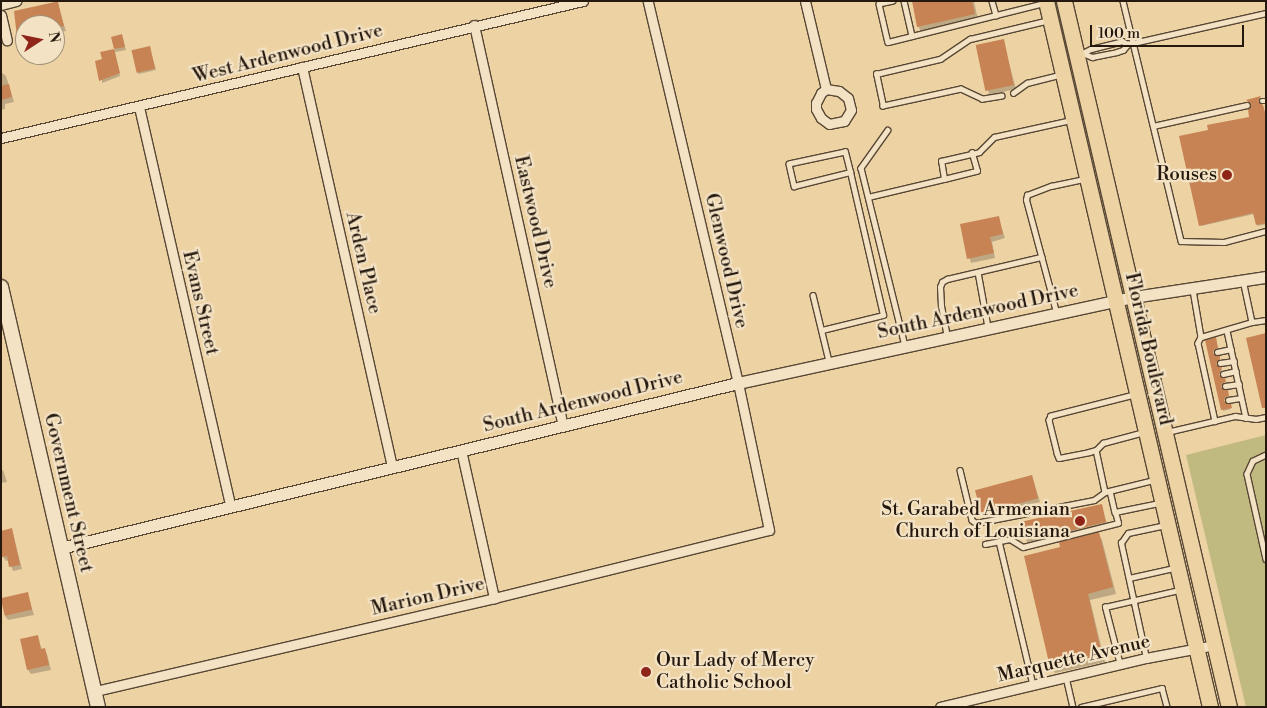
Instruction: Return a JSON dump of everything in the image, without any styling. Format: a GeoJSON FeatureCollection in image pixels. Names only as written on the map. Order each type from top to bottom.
{"type":"FeatureCollection","features":[{"type":"Feature","properties":{"kind":"main road","name":"Florida Boulevard"},"geometry":{"type":"LineString","coordinates":[[1064,1],[1081,55],[1081,71],[1229,707]]}},
{"type":"Feature","properties":{"kind":"main road","name":"Florida Boulevard"},"geometry":{"type":"LineString","coordinates":[[1046,2],[1210,707]]}},
{"type":"Feature","properties":{"kind":"main road"},"geometry":{"type":"LineString","coordinates":[[1062,75],[1081,71]]}},
{"type":"Feature","properties":{"kind":"main road","name":"Government Street"},"geometry":{"type":"LineString","coordinates":[[1,287],[98,707]]}},
{"type":"Feature","properties":{"kind":"street"},"geometry":{"type":"LineString","coordinates":[[1,5],[16,1]]}},
{"type":"Feature","properties":{"kind":"street","name":"West Ardenwood Drive"},"geometry":{"type":"LineString","coordinates":[[1,138],[139,107],[474,25],[583,1]]}},
{"type":"Feature","properties":{"kind":"street","name":"Glenwood Drive"},"geometry":{"type":"LineString","coordinates":[[648,1],[738,383],[769,530]]}},
{"type":"Feature","properties":{"kind":"street"},"geometry":{"type":"LineString","coordinates":[[805,1],[826,89]]}},
{"type":"Feature","properties":{"kind":"street"},"geometry":{"type":"LineString","coordinates":[[1,15],[7,40]]}},
{"type":"Feature","properties":{"kind":"street","name":"Eastwood Drive"},"geometry":{"type":"LineString","coordinates":[[474,25],[563,425]]}},
{"type":"Feature","properties":{"kind":"street","name":"Arden Place"},"geometry":{"type":"LineString","coordinates":[[302,67],[392,465]]}},
{"type":"Feature","properties":{"kind":"street","name":"Evans Street"},"geometry":{"type":"LineString","coordinates":[[139,107],[230,506]]}},
{"type":"Feature","properties":{"kind":"street","name":"South Ardenwood Drive"},"geometry":{"type":"LineString","coordinates":[[61,548],[392,465],[830,362],[1115,300],[1266,277]]}},
{"type":"Feature","properties":{"kind":"street"},"geometry":{"type":"LineString","coordinates":[[461,450],[494,598]]}},
{"type":"Feature","properties":{"kind":"street","name":"Marion Drive"},"geometry":{"type":"LineString","coordinates":[[95,691],[494,598],[769,530]]}},
{"type":"Feature","properties":{"kind":"street","name":"Marquette Avenue"},"geometry":{"type":"LineString","coordinates":[[940,707],[1146,658],[1215,645]]}},
{"type":"Feature","properties":{"kind":"lane"},"geometry":{"type":"LineString","coordinates":[[893,1],[879,4],[888,42],[1046,2]]}},
{"type":"Feature","properties":{"kind":"lane"},"geometry":{"type":"LineString","coordinates":[[904,1],[912,36]]}},
{"type":"Feature","properties":{"kind":"lane"},"geometry":{"type":"LineString","coordinates":[[992,1],[996,15]]}},
{"type":"Feature","properties":{"kind":"lane"},"geometry":{"type":"LineString","coordinates":[[1123,1],[1130,44],[1153,126],[1181,241],[1224,242],[1266,231]]}},
{"type":"Feature","properties":{"kind":"lane"},"geometry":{"type":"LineString","coordinates":[[1081,55],[1091,49],[1122,42],[1130,44],[1266,13]]}},
{"type":"Feature","properties":{"kind":"lane"},"geometry":{"type":"LineString","coordinates":[[1002,96],[982,99],[961,90],[883,106],[876,74],[940,59],[970,39],[1050,20]]}},
{"type":"Feature","properties":{"kind":"lane"},"geometry":{"type":"LineString","coordinates":[[1081,55],[1092,57],[1109,54],[1123,50],[1130,44]]}},
{"type":"Feature","properties":{"kind":"lane"},"geometry":{"type":"LineString","coordinates":[[1013,93],[1027,83],[1062,75]]}},
{"type":"Feature","properties":{"kind":"lane"},"geometry":{"type":"LineString","coordinates":[[1153,126],[1247,105]]}},
{"type":"Feature","properties":{"kind":"lane"},"geometry":{"type":"LineString","coordinates":[[944,179],[941,161],[980,152],[994,138],[1073,120]]}},
{"type":"Feature","properties":{"kind":"lane"},"geometry":{"type":"LineString","coordinates":[[888,130],[861,168],[905,346]]}},
{"type":"Feature","properties":{"kind":"lane"},"geometry":{"type":"LineString","coordinates":[[822,330],[883,315],[850,172],[845,152],[789,164],[794,186],[850,172]]}},
{"type":"Feature","properties":{"kind":"lane"},"geometry":{"type":"LineString","coordinates":[[868,197],[977,171],[972,153]]}},
{"type":"Feature","properties":{"kind":"lane"},"geometry":{"type":"LineString","coordinates":[[1056,312],[1026,200],[1027,195],[1034,191],[1087,178]]}},
{"type":"Feature","properties":{"kind":"lane"},"geometry":{"type":"LineString","coordinates":[[947,336],[940,287],[948,279],[1041,257]]}},
{"type":"Feature","properties":{"kind":"lane"},"geometry":{"type":"LineString","coordinates":[[978,272],[988,327]]}},
{"type":"Feature","properties":{"kind":"lane"},"geometry":{"type":"LineString","coordinates":[[1243,280],[1252,322]]}},
{"type":"Feature","properties":{"kind":"lane"},"geometry":{"type":"LineString","coordinates":[[1193,288],[1202,337]]}},
{"type":"Feature","properties":{"kind":"lane"},"geometry":{"type":"LineString","coordinates":[[813,295],[830,362]]}},
{"type":"Feature","properties":{"kind":"lane"},"geometry":{"type":"LineString","coordinates":[[1215,421],[1198,343],[1202,337],[1252,322],[1266,320]]}},
{"type":"Feature","properties":{"kind":"lane"},"geometry":{"type":"LineString","coordinates":[[1227,330],[1246,418]]}},
{"type":"Feature","properties":{"kind":"lane"},"geometry":{"type":"LineString","coordinates":[[1217,352],[1231,349]]}},
{"type":"Feature","properties":{"kind":"lane"},"geometry":{"type":"LineString","coordinates":[[1200,356],[1207,354]]}},
{"type":"Feature","properties":{"kind":"lane"},"geometry":{"type":"LineString","coordinates":[[1220,363],[1234,361]]}},
{"type":"Feature","properties":{"kind":"lane"},"geometry":{"type":"LineString","coordinates":[[1203,366],[1210,365]]}},
{"type":"Feature","properties":{"kind":"lane"},"geometry":{"type":"LineString","coordinates":[[1223,374],[1236,371]]}},
{"type":"Feature","properties":{"kind":"lane"},"geometry":{"type":"LineString","coordinates":[[1206,378],[1213,377]]}},
{"type":"Feature","properties":{"kind":"lane"},"geometry":{"type":"LineString","coordinates":[[1225,386],[1239,384]]}},
{"type":"Feature","properties":{"kind":"lane"},"geometry":{"type":"LineString","coordinates":[[1208,390],[1215,389]]}},
{"type":"Feature","properties":{"kind":"lane"},"geometry":{"type":"LineString","coordinates":[[1137,394],[1051,416],[1049,420],[1059,458],[1096,450],[1103,443],[1147,432]]}},
{"type":"Feature","properties":{"kind":"lane"},"geometry":{"type":"LineString","coordinates":[[1228,400],[1241,398]]}},
{"type":"Feature","properties":{"kind":"lane"},"geometry":{"type":"LineString","coordinates":[[1211,404],[1218,402]]}},
{"type":"Feature","properties":{"kind":"lane"},"geometry":{"type":"LineString","coordinates":[[1166,433],[1235,416],[1256,419],[1266,417]]}},
{"type":"Feature","properties":{"kind":"lane"},"geometry":{"type":"LineString","coordinates":[[985,544],[1010,539],[1023,547],[1118,523],[1096,450]]}},
{"type":"Feature","properties":{"kind":"lane"},"geometry":{"type":"LineString","coordinates":[[1266,455],[1253,461],[1247,474],[1266,559]]}},
{"type":"Feature","properties":{"kind":"lane"},"geometry":{"type":"LineString","coordinates":[[960,470],[972,520],[976,523],[1094,500],[1108,492],[1158,480]]}},
{"type":"Feature","properties":{"kind":"lane"},"geometry":{"type":"LineString","coordinates":[[1115,512],[1163,502]]}},
{"type":"Feature","properties":{"kind":"lane"},"geometry":{"type":"LineString","coordinates":[[1146,658],[1121,543],[1128,533],[1168,524]]}},
{"type":"Feature","properties":{"kind":"lane"},"geometry":{"type":"LineString","coordinates":[[999,541],[1033,685]]}},
{"type":"Feature","properties":{"kind":"lane"},"geometry":{"type":"LineString","coordinates":[[1129,578],[1178,567]]}},
{"type":"Feature","properties":{"kind":"lane"},"geometry":{"type":"LineString","coordinates":[[1120,665],[1105,607],[1183,590]]}},
{"type":"Feature","properties":{"kind":"lane"},"geometry":{"type":"LineString","coordinates":[[1066,677],[1073,707]]}},
{"type":"Feature","properties":{"kind":"lane"},"geometry":{"type":"LineString","coordinates":[[1080,707],[1162,688],[1167,707]]}},
{"type":"Feature","properties":{"kind":"shaded area"},"geometry":{"type":"Polygon","coordinates":[[[1266,435],[1266,707],[1246,707],[1186,455],[1266,435]]]}},
{"type":"Feature","properties":{"kind":"building"},"geometry":{"type":"Polygon","coordinates":[[[912,1],[972,1],[975,14],[917,27],[912,1]]]}},
{"type":"Feature","properties":{"kind":"building"},"geometry":{"type":"Polygon","coordinates":[[[58,2],[61,15],[15,15],[15,20],[14,11],[58,2]]]}},
{"type":"Feature","properties":{"kind":"building"},"geometry":{"type":"Polygon","coordinates":[[[122,34],[125,47],[114,49],[111,37],[122,34]]]}},
{"type":"Feature","properties":{"kind":"building"},"geometry":{"type":"Polygon","coordinates":[[[1004,39],[1014,85],[985,91],[976,45],[1004,39]]]}},
{"type":"Feature","properties":{"kind":"building"},"geometry":{"type":"Polygon","coordinates":[[[150,46],[155,68],[137,73],[131,50],[150,46]]]}},
{"type":"Feature","properties":{"kind":"building"},"geometry":{"type":"Polygon","coordinates":[[[114,49],[120,73],[99,81],[95,61],[102,59],[100,52],[114,49]]]}},
{"type":"Feature","properties":{"kind":"building"},"geometry":{"type":"Polygon","coordinates":[[[9,84],[12,97],[1,100],[1,86],[9,84]]]}},
{"type":"Feature","properties":{"kind":"building","name":"Rouses"},"geometry":{"type":"Polygon","coordinates":[[[1261,96],[1258,101],[1263,105],[1266,116],[1266,223],[1256,225],[1253,213],[1199,226],[1179,136],[1208,130],[1207,125],[1249,117],[1248,109],[1251,104],[1246,100],[1261,96]]]}},
{"type":"Feature","properties":{"kind":"building"},"geometry":{"type":"Polygon","coordinates":[[[999,216],[1003,234],[990,237],[994,253],[967,259],[960,224],[999,216]]]}},
{"type":"Feature","properties":{"kind":"building"},"geometry":{"type":"Polygon","coordinates":[[[1266,333],[1266,408],[1262,408],[1246,338],[1266,333]]]}},
{"type":"Feature","properties":{"kind":"building"},"geometry":{"type":"Polygon","coordinates":[[[1216,337],[1218,348],[1214,349],[1213,353],[1220,356],[1216,364],[1222,367],[1219,375],[1225,378],[1226,382],[1222,383],[1221,387],[1228,390],[1229,396],[1225,397],[1224,401],[1231,404],[1232,408],[1221,410],[1205,340],[1216,337]]]}},
{"type":"Feature","properties":{"kind":"building"},"geometry":{"type":"Polygon","coordinates":[[[1032,475],[1038,498],[981,513],[975,490],[1032,475]]]}},
{"type":"Feature","properties":{"kind":"building"},"geometry":{"type":"Polygon","coordinates":[[[1102,504],[1106,522],[1057,534],[1057,531],[1024,538],[1020,522],[1102,504]]]}},
{"type":"Feature","properties":{"kind":"building"},"geometry":{"type":"Polygon","coordinates":[[[12,528],[20,565],[9,567],[7,556],[2,557],[1,531],[12,528]]]}},
{"type":"Feature","properties":{"kind":"building"},"geometry":{"type":"Polygon","coordinates":[[[1099,532],[1113,587],[1088,594],[1102,655],[1050,667],[1024,556],[1060,547],[1059,542],[1099,532]]]}},
{"type":"Feature","properties":{"kind":"building"},"geometry":{"type":"Polygon","coordinates":[[[28,592],[32,610],[5,616],[1,598],[28,592]]]}},
{"type":"Feature","properties":{"kind":"building"},"geometry":{"type":"Polygon","coordinates":[[[38,635],[41,649],[45,648],[49,665],[27,670],[20,639],[38,635]]]}},
{"type":"Feature","properties":{"kind":"place","name":"Rouses"},"geometry":{"type":"Point","coordinates":[1227,175]}},
{"type":"Feature","properties":{"kind":"place","name":"St. Garabed Armenian Church of Louisiana"},"geometry":{"type":"Point","coordinates":[1080,521]}},
{"type":"Feature","properties":{"kind":"place","name":"Our Lady of Mercy Catholic School"},"geometry":{"type":"Point","coordinates":[646,672]}}]}
